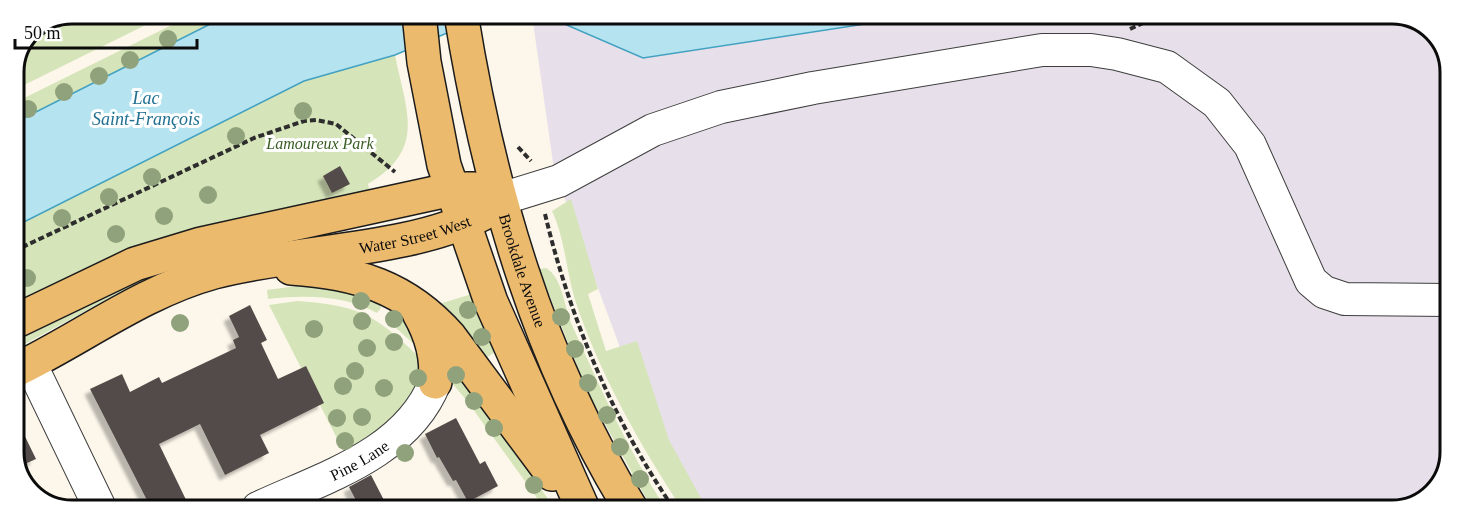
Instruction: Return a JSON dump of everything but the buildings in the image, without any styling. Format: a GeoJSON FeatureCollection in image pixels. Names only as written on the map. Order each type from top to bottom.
{"type":"FeatureCollection","features":[{"type":"Feature","properties":{"kind":"main road"},"geometry":{"type":"LineString","coordinates":[[420,24],[424,62],[444,165],[491,302],[579,500]]}},
{"type":"Feature","properties":{"kind":"main road","name":"Brookdale Avenue"},"geometry":{"type":"LineString","coordinates":[[462,24],[466,48],[508,149],[501,199],[520,269],[557,369],[600,455],[626,500]]}},
{"type":"Feature","properties":{"kind":"main road","name":"Water Street West"},"geometry":{"type":"LineString","coordinates":[[24,317],[146,261],[201,244],[453,189],[480,189],[501,199],[487,212],[464,222],[401,239],[247,265],[213,272],[172,286],[122,310],[24,366]]}},
{"type":"Feature","properties":{"kind":"main road"},"geometry":{"type":"LineString","coordinates":[[247,265],[326,270],[378,284],[412,301],[432,317],[450,337],[570,500]]}},
{"type":"Feature","properties":{"kind":"main road"},"geometry":{"type":"LineString","coordinates":[[412,301],[427,327],[436,369],[435,382]]}},
{"type":"Feature","properties":{"kind":"street"},"geometry":{"type":"LineString","coordinates":[[501,199],[559,181],[653,130],[721,107],[813,88],[1042,50],[1117,54],[1167,67],[1202,90],[1233,120],[1250,145],[1311,281],[1324,292],[1345,299],[1440,300]]}},
{"type":"Feature","properties":{"kind":"street"},"geometry":{"type":"LineString","coordinates":[[24,371],[96,500]]}},
{"type":"Feature","properties":{"kind":"street","name":"Pine Lane"},"geometry":{"type":"LineString","coordinates":[[275,500],[358,462],[400,434],[420,413],[435,382]]}},
{"type":"Feature","properties":{"kind":"path"},"geometry":{"type":"LineString","coordinates":[[24,246],[254,138],[304,121],[316,120],[336,124],[400,174]]}},
{"type":"Feature","properties":{"kind":"path"},"geometry":{"type":"LineString","coordinates":[[508,149],[535,164],[566,291],[587,346],[611,401],[636,449],[668,500]]}},
{"type":"Feature","properties":{"kind":"shaded area"},"geometry":{"type":"Polygon","coordinates":[[[533,24],[564,24],[643,58],[865,24],[1402,25],[1419,32],[1426,38],[1434,48],[1440,68],[1440,459],[1434,476],[1419,492],[1402,499],[1392,500],[701,500],[650,428],[554,170],[533,24]]]}},
{"type":"Feature","properties":{"kind":"green space"},"geometry":{"type":"Polygon","coordinates":[[[72,24],[148,24],[24,85],[25,62],[32,45],[45,32],[53,28],[72,24]]]}},
{"type":"Feature","properties":{"kind":"green space"},"geometry":{"type":"Polygon","coordinates":[[[174,24],[210,24],[24,118],[24,98],[174,24]]]}},
{"type":"Feature","properties":{"kind":"green space","name":"Lamoureux Park"},"geometry":{"type":"Polygon","coordinates":[[[395,55],[404,94],[408,127],[399,157],[387,171],[368,184],[371,196],[24,303],[24,222],[304,81],[395,55]]]}},
{"type":"Feature","properties":{"kind":"green space"},"geometry":{"type":"Polygon","coordinates":[[[571,199],[598,289],[588,294],[606,351],[637,341],[669,440],[702,500],[676,500],[622,408],[596,355],[575,300],[560,232],[552,211],[571,199]]]}},
{"type":"Feature","properties":{"kind":"green space"},"geometry":{"type":"Polygon","coordinates":[[[174,265],[175,269],[122,291],[24,345],[24,333],[119,287],[174,265]]]}},
{"type":"Feature","properties":{"kind":"green space"},"geometry":{"type":"Polygon","coordinates":[[[546,268],[560,286],[572,325],[593,372],[639,464],[661,500],[647,500],[587,391],[539,269],[546,268]]]}},
{"type":"Feature","properties":{"kind":"green space"},"geometry":{"type":"Polygon","coordinates":[[[304,285],[326,286],[380,298],[381,308],[377,313],[352,303],[324,298],[268,299],[267,290],[304,285]]]}},
{"type":"Feature","properties":{"kind":"green space"},"geometry":{"type":"Polygon","coordinates":[[[475,293],[501,348],[483,360],[436,305],[475,293]]]}},
{"type":"Feature","properties":{"kind":"green space"},"geometry":{"type":"Polygon","coordinates":[[[297,301],[340,306],[370,317],[396,335],[427,364],[416,400],[347,458],[269,305],[297,301]]]}},
{"type":"Feature","properties":{"kind":"green space"},"geometry":{"type":"Polygon","coordinates":[[[396,307],[410,321],[427,356],[385,318],[396,307]]]}},
{"type":"Feature","properties":{"kind":"green space"},"geometry":{"type":"Polygon","coordinates":[[[451,359],[549,500],[538,500],[447,377],[451,359]]]}},
{"type":"Feature","properties":{"kind":"water","name":"Lac Saint-François"},"geometry":{"type":"Polygon","coordinates":[[[210,24],[475,24],[466,25],[395,55],[304,81],[24,222],[24,118],[210,24]]]}},
{"type":"Feature","properties":{"kind":"water","name":"Lac Saint-François"},"geometry":{"type":"Polygon","coordinates":[[[564,24],[865,24],[643,58],[564,24]]]}}]}
